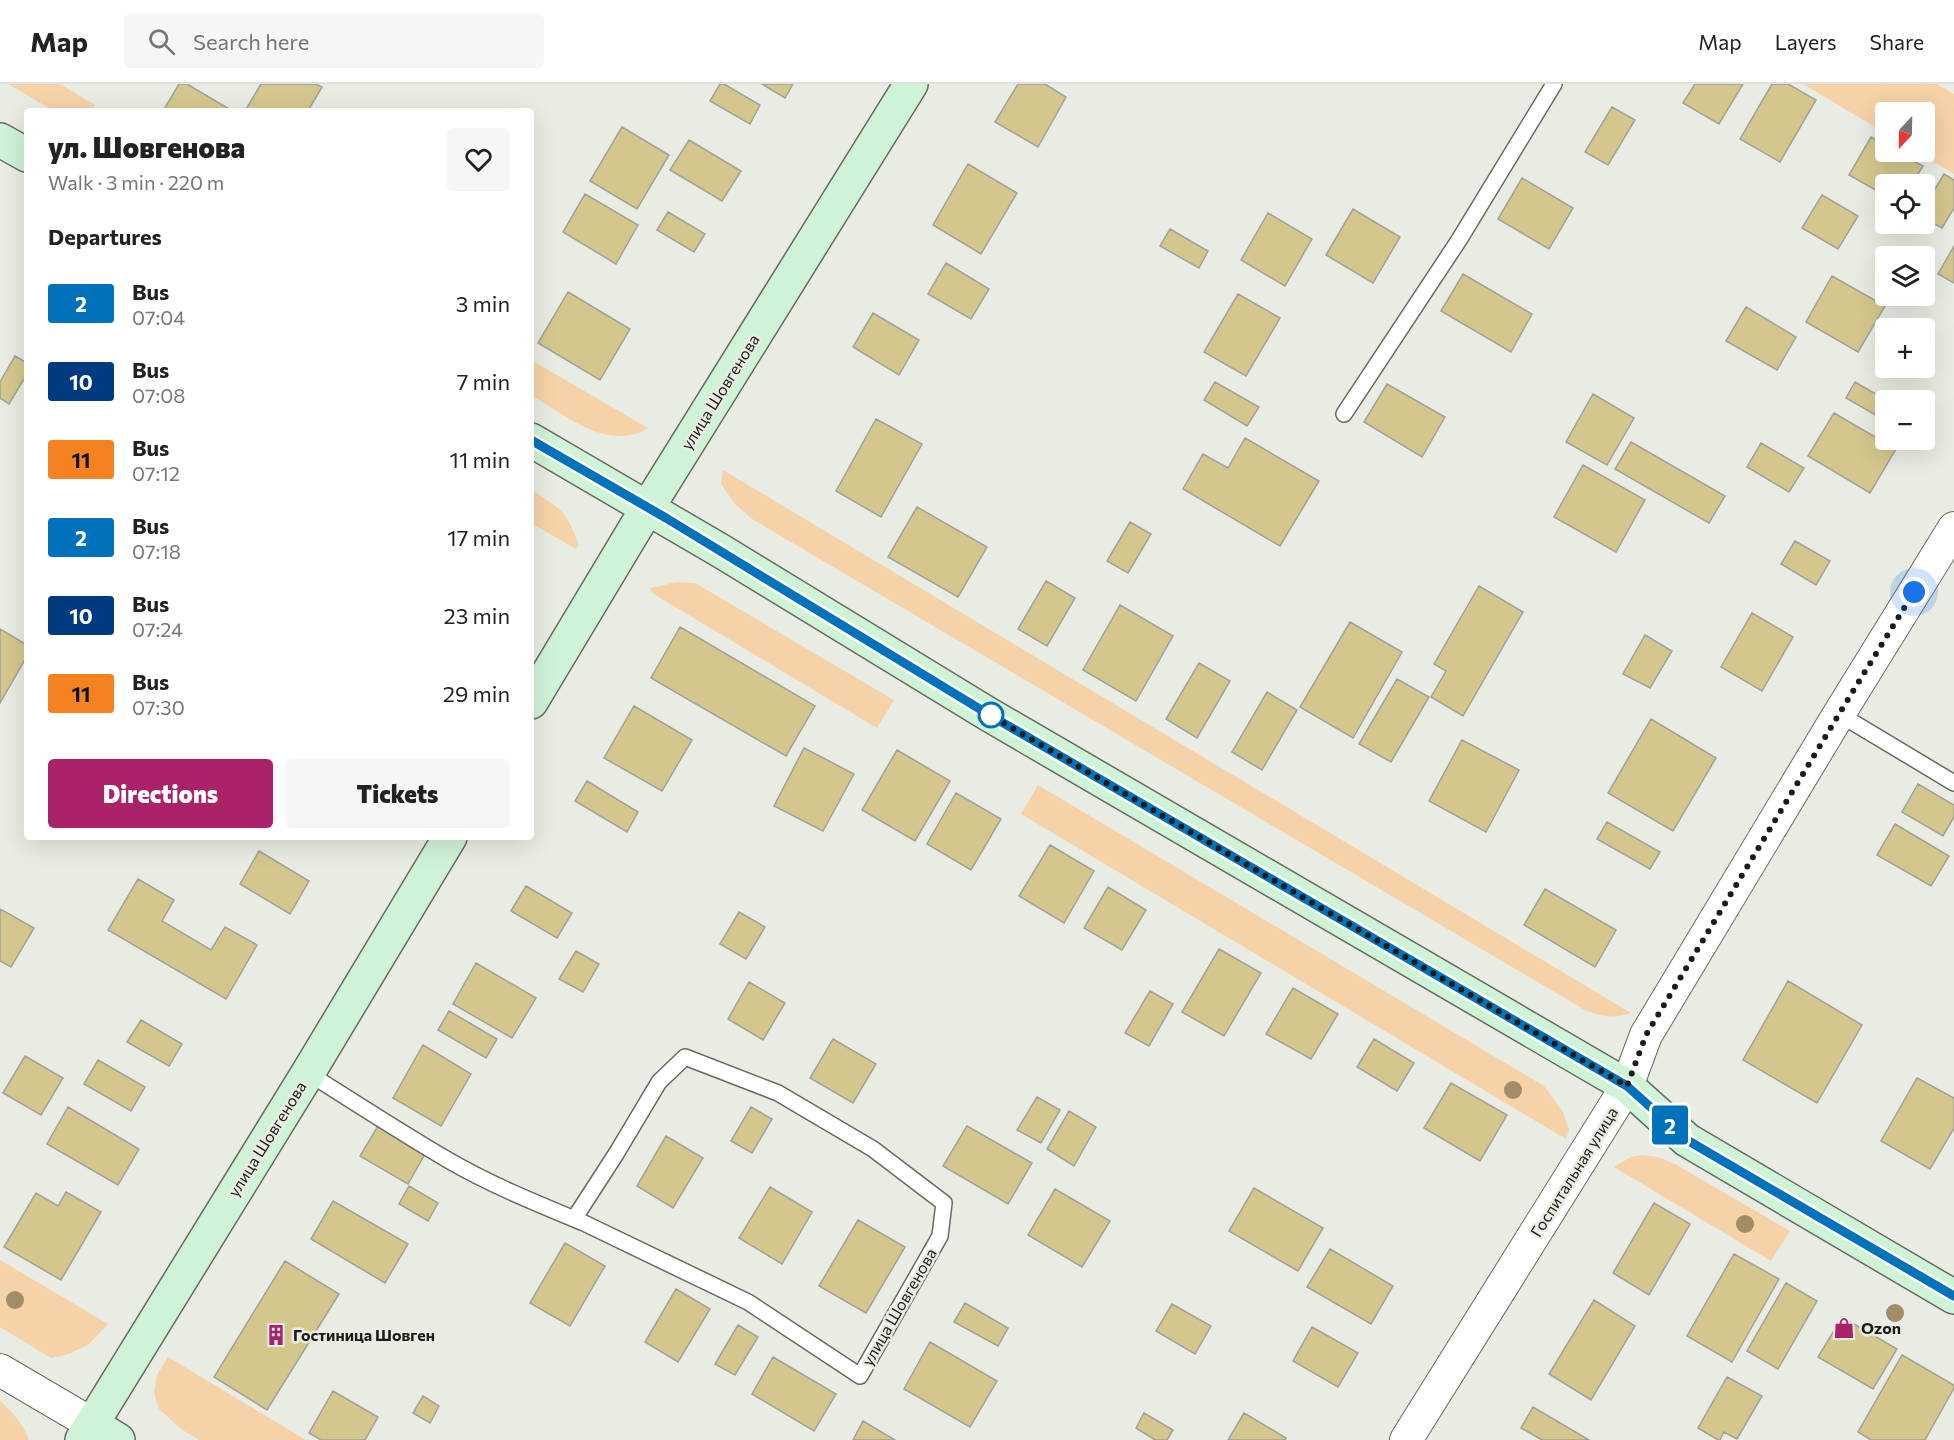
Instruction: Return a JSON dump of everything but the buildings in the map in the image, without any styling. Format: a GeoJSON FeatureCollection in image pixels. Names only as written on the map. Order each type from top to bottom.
{"type":"FeatureCollection","features":[{"type":"Feature","properties":{"kind":"main road","name":"улица Шовгенова"},"geometry":{"type":"LineString","coordinates":[[534,697],[648,507],[911,84]]}},
{"type":"Feature","properties":{"kind":"main road"},"geometry":{"type":"LineString","coordinates":[[0,140],[24,153]]}},
{"type":"Feature","properties":{"kind":"main road"},"geometry":{"type":"LineString","coordinates":[[534,442],[648,507],[988,714],[1627,1086],[1687,1140],[1954,1296]]}},
{"type":"Feature","properties":{"kind":"main road","name":"улица Шовгенова"},"geometry":{"type":"LineString","coordinates":[[97,1435],[308,1073],[448,840]]}},
{"type":"Feature","properties":{"kind":"street","name":"Госпитальная улица"},"geometry":{"type":"LineString","coordinates":[[1406,1440],[1627,1086],[1646,1035],[1954,528]]}},
{"type":"Feature","properties":{"kind":"street"},"geometry":{"type":"LineString","coordinates":[[0,1370],[97,1435]]}},
{"type":"Feature","properties":{"kind":"lane"},"geometry":{"type":"LineString","coordinates":[[1344,414],[1459,240],[1554,84]]}},
{"type":"Feature","properties":{"kind":"lane"},"geometry":{"type":"LineString","coordinates":[[1839,714],[1954,783]]}},
{"type":"Feature","properties":{"kind":"lane","name":"улица Шовгенова"},"geometry":{"type":"LineString","coordinates":[[685,1057],[778,1093],[873,1149],[944,1203],[940,1236],[860,1376],[747,1302],[574,1219],[660,1082],[685,1057]]}},
{"type":"Feature","properties":{"kind":"lane"},"geometry":{"type":"LineString","coordinates":[[308,1073],[449,1160],[518,1196],[574,1219]]}},
{"type":"Feature","properties":{"kind":"shaded area"},"geometry":{"type":"Polygon","coordinates":[[[8,84],[60,84],[95,105],[93,108],[49,108],[8,84]]]}},
{"type":"Feature","properties":{"kind":"shaded area"},"geometry":{"type":"Polygon","coordinates":[[[1803,84],[1937,84],[1954,94],[1954,174],[1934,162],[1935,102],[1875,102],[1875,127],[1803,84]]]}},
{"type":"Feature","properties":{"kind":"shaded area"},"geometry":{"type":"Polygon","coordinates":[[[534,362],[648,428],[633,435],[617,436],[602,434],[572,420],[534,397],[534,362]]]}},
{"type":"Feature","properties":{"kind":"shaded area"},"geometry":{"type":"Polygon","coordinates":[[[723,470],[1631,1013],[1608,1016],[1585,1010],[752,519],[734,503],[721,484],[723,470]]]}},
{"type":"Feature","properties":{"kind":"shaded area"},"geometry":{"type":"Polygon","coordinates":[[[534,492],[562,512],[579,545],[576,549],[534,525],[534,492]]]}},
{"type":"Feature","properties":{"kind":"shaded area"},"geometry":{"type":"Polygon","coordinates":[[[677,582],[695,583],[894,700],[877,728],[652,593],[650,588],[677,582]]]}},
{"type":"Feature","properties":{"kind":"shaded area"},"geometry":{"type":"Polygon","coordinates":[[[1038,785],[1544,1086],[1563,1112],[1569,1130],[1566,1139],[1021,814],[1038,785]]]}},
{"type":"Feature","properties":{"kind":"shaded area"},"geometry":{"type":"Polygon","coordinates":[[[1642,1155],[1658,1157],[1675,1164],[1790,1231],[1771,1261],[1614,1167],[1631,1157],[1642,1155]]]}},
{"type":"Feature","properties":{"kind":"shaded area"},"geometry":{"type":"Polygon","coordinates":[[[0,1260],[108,1324],[88,1345],[66,1355],[51,1358],[0,1327],[0,1260]]]}},
{"type":"Feature","properties":{"kind":"shaded area"},"geometry":{"type":"Polygon","coordinates":[[[168,1357],[306,1440],[199,1440],[181,1429],[159,1409],[154,1392],[157,1375],[168,1357]]]}},
{"type":"Feature","properties":{"kind":"shaded area"},"geometry":{"type":"Polygon","coordinates":[[[0,1401],[17,1419],[29,1440],[0,1440],[0,1401]]]}},
{"type":"Feature","properties":{"kind":"bus line","name":"2"},"geometry":{"type":"LineString","coordinates":[[534,442],[666,518],[988,714],[1627,1086],[1687,1140],[1954,1296]]}},
{"type":"Feature","properties":{"kind":"place","name":"Ozon"},"geometry":{"type":"Point","coordinates":[1844,1328]}},
{"type":"Feature","properties":{"kind":"place","name":"Гостиница Шовген"},"geometry":{"type":"Point","coordinates":[276,1335]}},
{"type":"Feature","properties":{"kind":"route"},"geometry":{"type":"LineString","coordinates":[[991,715],[988,714],[1627,1086],[1646,1035],[1914,592]]}}]}
